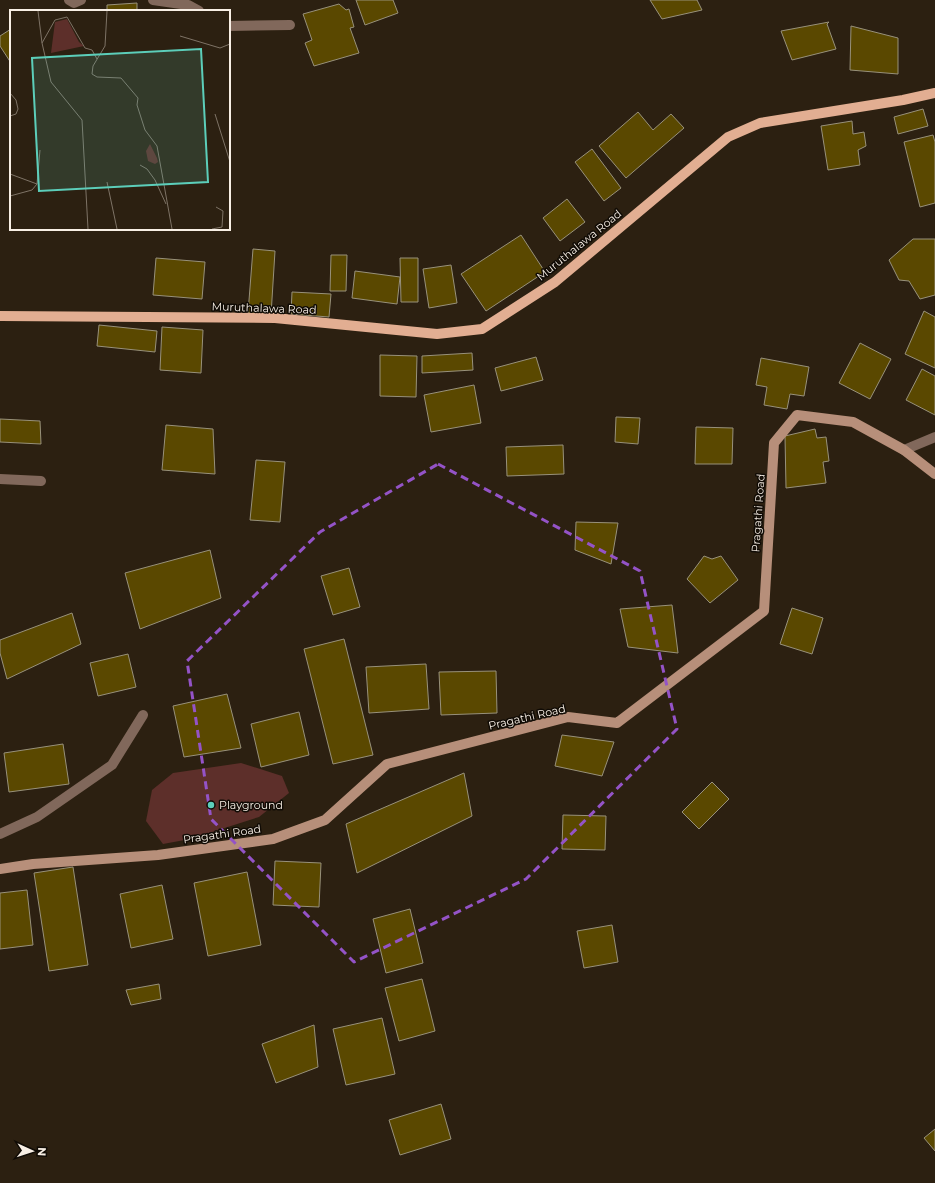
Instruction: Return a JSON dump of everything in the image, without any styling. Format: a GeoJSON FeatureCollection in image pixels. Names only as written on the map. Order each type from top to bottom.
{"type":"FeatureCollection","features":[{"type":"Feature","properties":{"kind":"main road","name":"Muruthalawa Road"},"geometry":{"type":"LineString","coordinates":[[0,316],[275,318],[437,334],[482,329],[555,282],[728,137],[760,123],[903,100],[935,93]]}},
{"type":"Feature","properties":{"kind":"street"},"geometry":{"type":"LineString","coordinates":[[69,0],[74,2],[81,0]]}},
{"type":"Feature","properties":{"kind":"street"},"geometry":{"type":"LineString","coordinates":[[153,0],[188,6],[197,10]]}},
{"type":"Feature","properties":{"kind":"street"},"geometry":{"type":"LineString","coordinates":[[230,26],[290,25]]}},
{"type":"Feature","properties":{"kind":"street","name":"Pragathi Road"},"geometry":{"type":"LineString","coordinates":[[0,869],[33,864],[158,855],[273,839],[325,820],[387,764],[568,718],[617,723],[764,611],[774,444],[797,415],[853,422],[904,450],[935,474]]}},
{"type":"Feature","properties":{"kind":"street"},"geometry":{"type":"LineString","coordinates":[[904,450],[935,437]]}},
{"type":"Feature","properties":{"kind":"street"},"geometry":{"type":"LineString","coordinates":[[0,480],[41,481]]}},
{"type":"Feature","properties":{"kind":"street"},"geometry":{"type":"LineString","coordinates":[[0,834],[37,817],[112,765],[143,715]]}},
{"type":"Feature","properties":{"kind":"highlighted area"},"geometry":{"type":"Polygon","coordinates":[[[438,464],[640,571],[677,729],[526,879],[354,962],[211,819],[187,661],[320,532],[438,464]]]}},
{"type":"Feature","properties":{"kind":"shaded area","name":"Playground"},"geometry":{"type":"Polygon","coordinates":[[[241,763],[282,776],[289,793],[259,817],[190,839],[163,844],[146,821],[152,790],[173,773],[241,763]]]}},
{"type":"Feature","properties":{"kind":"building"},"geometry":{"type":"Polygon","coordinates":[[[356,0],[393,0],[398,13],[365,25],[356,0]]]}},
{"type":"Feature","properties":{"kind":"building"},"geometry":{"type":"Polygon","coordinates":[[[650,0],[697,0],[702,10],[662,19],[650,0]]]}},
{"type":"Feature","properties":{"kind":"building"},"geometry":{"type":"Polygon","coordinates":[[[137,3],[137,10],[107,10],[107,5],[137,3]]]}},
{"type":"Feature","properties":{"kind":"building"},"geometry":{"type":"Polygon","coordinates":[[[339,4],[346,10],[349,9],[354,27],[350,28],[359,53],[314,66],[305,43],[312,40],[303,14],[339,4]]]}},
{"type":"Feature","properties":{"kind":"building"},"geometry":{"type":"Polygon","coordinates":[[[829,22],[827,24],[836,49],[792,60],[781,31],[829,22]]]}},
{"type":"Feature","properties":{"kind":"building"},"geometry":{"type":"Polygon","coordinates":[[[851,26],[898,38],[898,74],[850,70],[851,26]]]}},
{"type":"Feature","properties":{"kind":"building"},"geometry":{"type":"Polygon","coordinates":[[[10,30],[10,61],[0,46],[0,36],[10,30]]]}},
{"type":"Feature","properties":{"kind":"building"},"geometry":{"type":"Polygon","coordinates":[[[923,109],[928,126],[898,134],[894,117],[923,109]]]}},
{"type":"Feature","properties":{"kind":"building"},"geometry":{"type":"Polygon","coordinates":[[[638,112],[653,130],[671,114],[684,128],[626,178],[599,146],[638,112]]]}},
{"type":"Feature","properties":{"kind":"building"},"geometry":{"type":"Polygon","coordinates":[[[852,121],[853,134],[864,132],[866,146],[858,150],[860,165],[828,170],[821,126],[852,121]]]}},
{"type":"Feature","properties":{"kind":"building"},"geometry":{"type":"Polygon","coordinates":[[[933,135],[935,142],[935,203],[920,207],[904,142],[933,135]]]}},
{"type":"Feature","properties":{"kind":"building"},"geometry":{"type":"Polygon","coordinates":[[[592,149],[621,188],[604,201],[575,162],[592,149]]]}},
{"type":"Feature","properties":{"kind":"building"},"geometry":{"type":"Polygon","coordinates":[[[567,199],[585,222],[560,241],[543,218],[567,199]]]}},
{"type":"Feature","properties":{"kind":"building"},"geometry":{"type":"Polygon","coordinates":[[[521,235],[545,272],[486,311],[461,274],[521,235]]]}},
{"type":"Feature","properties":{"kind":"building"},"geometry":{"type":"Polygon","coordinates":[[[913,239],[935,239],[935,295],[920,299],[909,281],[899,280],[889,260],[913,239]]]}},
{"type":"Feature","properties":{"kind":"building"},"geometry":{"type":"Polygon","coordinates":[[[253,249],[275,251],[271,315],[248,313],[253,249]]]}},
{"type":"Feature","properties":{"kind":"building"},"geometry":{"type":"Polygon","coordinates":[[[331,255],[347,255],[346,291],[330,291],[331,255]]]}},
{"type":"Feature","properties":{"kind":"building"},"geometry":{"type":"Polygon","coordinates":[[[156,258],[205,262],[202,299],[153,295],[156,258]]]}},
{"type":"Feature","properties":{"kind":"building"},"geometry":{"type":"Polygon","coordinates":[[[400,258],[418,258],[418,302],[401,302],[400,258]]]}},
{"type":"Feature","properties":{"kind":"building"},"geometry":{"type":"Polygon","coordinates":[[[451,265],[457,303],[429,308],[423,269],[451,265]]]}},
{"type":"Feature","properties":{"kind":"building"},"geometry":{"type":"Polygon","coordinates":[[[355,271],[400,277],[397,304],[352,298],[355,271]]]}},
{"type":"Feature","properties":{"kind":"building"},"geometry":{"type":"Polygon","coordinates":[[[292,292],[331,294],[329,317],[291,314],[292,292]]]}},
{"type":"Feature","properties":{"kind":"building"},"geometry":{"type":"Polygon","coordinates":[[[924,311],[935,317],[935,368],[905,354],[924,311]]]}},
{"type":"Feature","properties":{"kind":"building"},"geometry":{"type":"Polygon","coordinates":[[[99,325],[157,331],[155,352],[97,346],[99,325]]]}},
{"type":"Feature","properties":{"kind":"building"},"geometry":{"type":"Polygon","coordinates":[[[162,327],[203,330],[201,373],[160,370],[162,327]]]}},
{"type":"Feature","properties":{"kind":"building"},"geometry":{"type":"Polygon","coordinates":[[[860,343],[891,359],[870,399],[839,383],[860,343]]]}},
{"type":"Feature","properties":{"kind":"building"},"geometry":{"type":"Polygon","coordinates":[[[472,353],[473,370],[422,373],[422,356],[472,353]]]}},
{"type":"Feature","properties":{"kind":"building"},"geometry":{"type":"Polygon","coordinates":[[[380,355],[417,356],[416,397],[380,396],[380,355]]]}},
{"type":"Feature","properties":{"kind":"building"},"geometry":{"type":"Polygon","coordinates":[[[536,357],[543,380],[501,391],[495,368],[536,357]]]}},
{"type":"Feature","properties":{"kind":"building"},"geometry":{"type":"Polygon","coordinates":[[[761,358],[809,367],[804,396],[790,394],[787,409],[764,405],[767,387],[756,385],[761,358]]]}},
{"type":"Feature","properties":{"kind":"building"},"geometry":{"type":"Polygon","coordinates":[[[922,369],[935,376],[935,415],[906,400],[922,369]]]}},
{"type":"Feature","properties":{"kind":"building"},"geometry":{"type":"Polygon","coordinates":[[[474,385],[481,423],[431,432],[424,395],[474,385]]]}},
{"type":"Feature","properties":{"kind":"building"},"geometry":{"type":"Polygon","coordinates":[[[616,417],[640,418],[638,444],[615,442],[616,417]]]}},
{"type":"Feature","properties":{"kind":"building"},"geometry":{"type":"Polygon","coordinates":[[[0,419],[40,421],[41,444],[0,442],[0,419]]]}},
{"type":"Feature","properties":{"kind":"building"},"geometry":{"type":"Polygon","coordinates":[[[166,425],[213,429],[215,474],[162,470],[166,425]]]}},
{"type":"Feature","properties":{"kind":"building"},"geometry":{"type":"Polygon","coordinates":[[[696,427],[733,428],[732,464],[695,464],[696,427]]]}},
{"type":"Feature","properties":{"kind":"building"},"geometry":{"type":"Polygon","coordinates":[[[815,429],[817,438],[826,437],[829,461],[823,462],[826,483],[786,488],[785,436],[815,429]]]}},
{"type":"Feature","properties":{"kind":"building"},"geometry":{"type":"Polygon","coordinates":[[[563,445],[564,474],[507,476],[506,447],[563,445]]]}},
{"type":"Feature","properties":{"kind":"building"},"geometry":{"type":"Polygon","coordinates":[[[256,460],[285,462],[280,522],[250,520],[256,460]]]}},
{"type":"Feature","properties":{"kind":"building"},"geometry":{"type":"Polygon","coordinates":[[[576,522],[618,523],[611,564],[575,550],[576,522]]]}},
{"type":"Feature","properties":{"kind":"building"},"geometry":{"type":"Polygon","coordinates":[[[210,550],[221,598],[140,629],[125,573],[210,550]]]}},
{"type":"Feature","properties":{"kind":"building"},"geometry":{"type":"Polygon","coordinates":[[[704,556],[712,559],[721,556],[738,580],[710,603],[687,579],[704,556]]]}},
{"type":"Feature","properties":{"kind":"building"},"geometry":{"type":"Polygon","coordinates":[[[349,568],[360,607],[333,615],[321,576],[349,568]]]}},
{"type":"Feature","properties":{"kind":"building"},"geometry":{"type":"Polygon","coordinates":[[[672,605],[678,653],[628,647],[620,609],[672,605]]]}},
{"type":"Feature","properties":{"kind":"building"},"geometry":{"type":"Polygon","coordinates":[[[792,608],[823,618],[812,654],[780,644],[792,608]]]}},
{"type":"Feature","properties":{"kind":"building"},"geometry":{"type":"Polygon","coordinates":[[[72,613],[81,644],[7,679],[0,653],[0,640],[72,613]]]}},
{"type":"Feature","properties":{"kind":"building"},"geometry":{"type":"Polygon","coordinates":[[[344,639],[373,755],[333,764],[304,649],[344,639]]]}},
{"type":"Feature","properties":{"kind":"building"},"geometry":{"type":"Polygon","coordinates":[[[128,654],[136,687],[98,696],[90,663],[128,654]]]}},
{"type":"Feature","properties":{"kind":"building"},"geometry":{"type":"Polygon","coordinates":[[[426,664],[429,709],[369,713],[366,667],[426,664]]]}},
{"type":"Feature","properties":{"kind":"building"},"geometry":{"type":"Polygon","coordinates":[[[496,671],[497,713],[441,715],[439,672],[496,671]]]}},
{"type":"Feature","properties":{"kind":"building"},"geometry":{"type":"Polygon","coordinates":[[[227,694],[241,748],[184,757],[173,706],[227,694]]]}},
{"type":"Feature","properties":{"kind":"building"},"geometry":{"type":"Polygon","coordinates":[[[299,712],[309,755],[261,767],[251,724],[299,712]]]}},
{"type":"Feature","properties":{"kind":"building"},"geometry":{"type":"Polygon","coordinates":[[[562,735],[614,742],[602,776],[555,766],[562,735]]]}},
{"type":"Feature","properties":{"kind":"building"},"geometry":{"type":"Polygon","coordinates":[[[63,744],[69,784],[9,792],[4,753],[63,744]]]}},
{"type":"Feature","properties":{"kind":"building"},"geometry":{"type":"Polygon","coordinates":[[[464,773],[472,816],[357,873],[346,824],[464,773]]]}},
{"type":"Feature","properties":{"kind":"building"},"geometry":{"type":"Polygon","coordinates":[[[712,782],[729,799],[699,829],[682,812],[712,782]]]}},
{"type":"Feature","properties":{"kind":"building"},"geometry":{"type":"Polygon","coordinates":[[[563,815],[606,816],[605,850],[562,849],[563,815]]]}},
{"type":"Feature","properties":{"kind":"building"},"geometry":{"type":"Polygon","coordinates":[[[275,861],[321,863],[319,907],[273,905],[275,861]]]}},
{"type":"Feature","properties":{"kind":"building"},"geometry":{"type":"Polygon","coordinates":[[[73,867],[88,965],[49,971],[34,873],[73,867]]]}},
{"type":"Feature","properties":{"kind":"building"},"geometry":{"type":"Polygon","coordinates":[[[247,872],[261,945],[208,956],[194,883],[247,872]]]}},
{"type":"Feature","properties":{"kind":"building"},"geometry":{"type":"Polygon","coordinates":[[[162,885],[173,939],[131,948],[120,894],[162,885]]]}},
{"type":"Feature","properties":{"kind":"building"},"geometry":{"type":"Polygon","coordinates":[[[27,890],[33,945],[0,949],[0,893],[27,890]]]}},
{"type":"Feature","properties":{"kind":"building"},"geometry":{"type":"Polygon","coordinates":[[[410,909],[423,963],[386,973],[373,919],[410,909]]]}},
{"type":"Feature","properties":{"kind":"building"},"geometry":{"type":"Polygon","coordinates":[[[612,925],[618,962],[584,968],[577,931],[612,925]]]}},
{"type":"Feature","properties":{"kind":"building"},"geometry":{"type":"Polygon","coordinates":[[[422,979],[435,1031],[399,1041],[385,988],[422,979]]]}},
{"type":"Feature","properties":{"kind":"building"},"geometry":{"type":"Polygon","coordinates":[[[159,984],[161,999],[131,1005],[126,990],[159,984]]]}},
{"type":"Feature","properties":{"kind":"building"},"geometry":{"type":"Polygon","coordinates":[[[382,1018],[395,1074],[346,1085],[333,1029],[382,1018]]]}},
{"type":"Feature","properties":{"kind":"building"},"geometry":{"type":"Polygon","coordinates":[[[314,1025],[318,1067],[276,1083],[262,1044],[314,1025]]]}},
{"type":"Feature","properties":{"kind":"building"},"geometry":{"type":"Polygon","coordinates":[[[441,1104],[451,1139],[400,1155],[389,1120],[441,1104]]]}},
{"type":"Feature","properties":{"kind":"building"},"geometry":{"type":"Polygon","coordinates":[[[935,1129],[935,1151],[924,1138],[935,1129]]]}},
{"type":"Feature","properties":{"kind":"place","name":"Playground"},"geometry":{"type":"Point","coordinates":[211,805]}}]}
